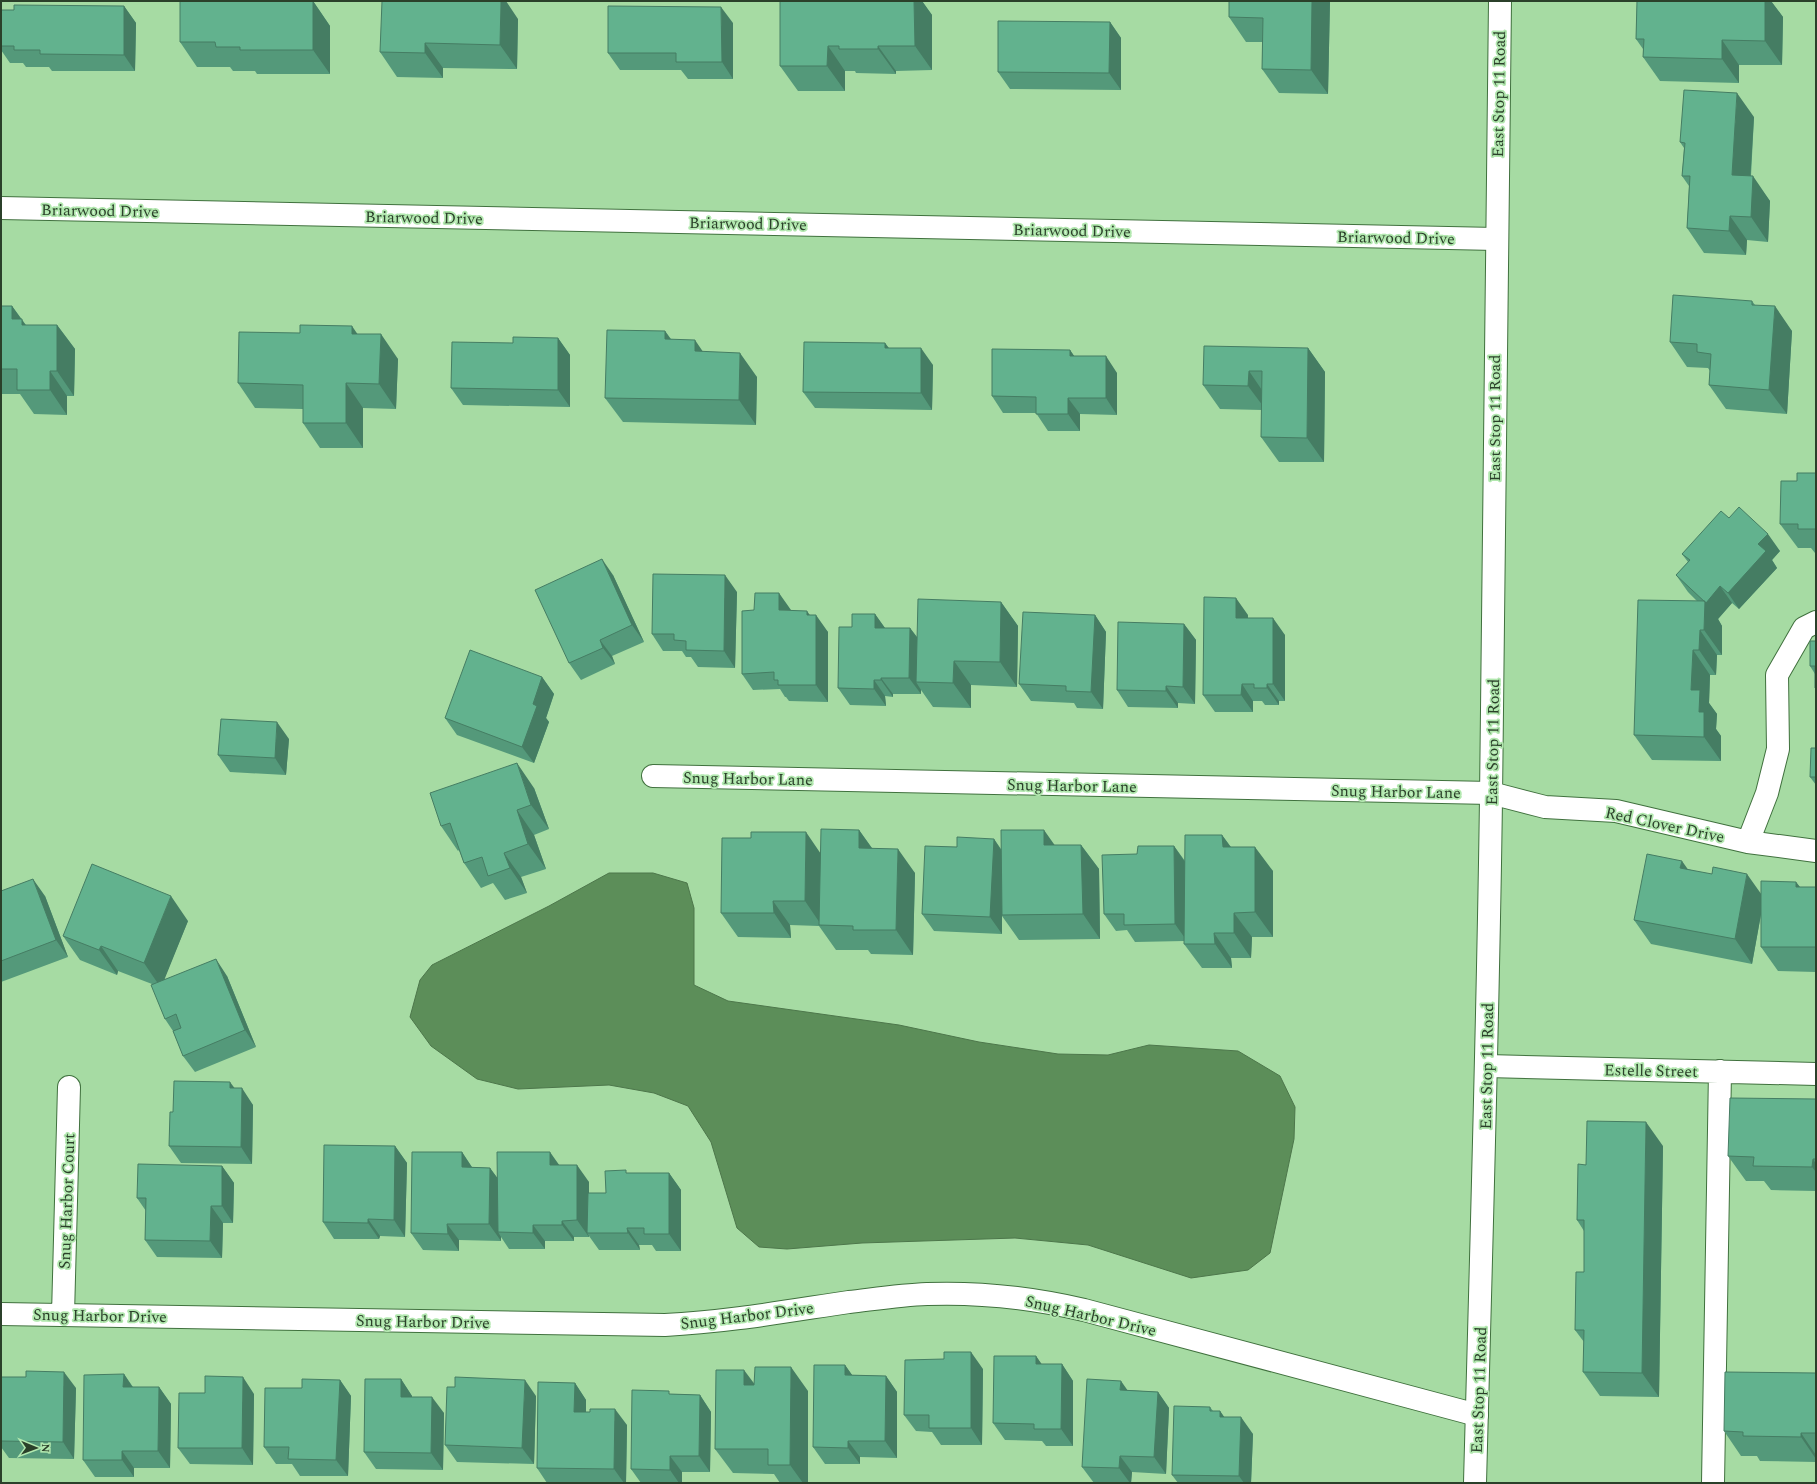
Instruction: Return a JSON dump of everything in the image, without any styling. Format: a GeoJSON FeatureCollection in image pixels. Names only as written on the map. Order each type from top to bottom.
{"type":"FeatureCollection","features":[{"type":"Feature","properties":{"kind":"street","name":"East Stop 11 Road"},"geometry":{"type":"LineString","coordinates":[[1475,1483],[1487,1066],[1500,1]]}},
{"type":"Feature","properties":{"kind":"street","name":"Briarwood Drive"},"geometry":{"type":"LineString","coordinates":[[1,208],[1496,239]]}},
{"type":"Feature","properties":{"kind":"street"},"geometry":{"type":"LineString","coordinates":[[1748,842],[1767,793],[1778,749],[1777,675],[1804,628],[1816,622]]}},
{"type":"Feature","properties":{"kind":"street","name":"Snug Harbor Lane"},"geometry":{"type":"LineString","coordinates":[[653,776],[1491,793]]}},
{"type":"Feature","properties":{"kind":"street","name":"Red Clover Drive"},"geometry":{"type":"LineString","coordinates":[[1491,793],[1545,807],[1616,811],[1748,842],[1816,851]]}},
{"type":"Feature","properties":{"kind":"street","name":"Estelle Street"},"geometry":{"type":"LineString","coordinates":[[1487,1066],[1816,1074]]}},
{"type":"Feature","properties":{"kind":"street"},"geometry":{"type":"LineString","coordinates":[[1713,1483],[1720,1072]]}},
{"type":"Feature","properties":{"kind":"street","name":"Snug Harbor Court"},"geometry":{"type":"LineString","coordinates":[[63,1314],[70,1087]]}},
{"type":"Feature","properties":{"kind":"street","name":"Snug Harbor Drive"},"geometry":{"type":"LineString","coordinates":[[1,1314],[665,1325],[701,1322],[894,1296],[927,1294],[981,1294],[1051,1302],[1084,1310],[1477,1415]]}},
{"type":"Feature","properties":{"kind":"shaded area"},"geometry":{"type":"Polygon","coordinates":[[[609,873],[653,873],[687,883],[694,908],[694,985],[728,1001],[899,1025],[979,1042],[1058,1054],[1108,1055],[1149,1045],[1238,1051],[1280,1076],[1295,1107],[1294,1139],[1270,1253],[1248,1270],[1191,1278],[1088,1245],[1015,1238],[862,1243],[787,1249],[759,1247],[737,1228],[711,1142],[688,1106],[654,1093],[609,1085],[518,1089],[477,1079],[431,1046],[410,1017],[420,980],[432,965],[549,906],[609,873]]]}},
{"type":"Feature","properties":{"kind":"building"},"geometry":{"type":"Polygon","coordinates":[[[180,1],[313,1],[313,50],[240,50],[240,47],[216,47],[215,42],[180,42],[180,1]]]}},
{"type":"Feature","properties":{"kind":"building"},"geometry":{"type":"Polygon","coordinates":[[[382,1],[501,1],[500,45],[425,43],[425,53],[380,52],[382,1]]]}},
{"type":"Feature","properties":{"kind":"building"},"geometry":{"type":"Polygon","coordinates":[[[780,1],[914,1],[915,46],[878,46],[878,49],[839,49],[839,46],[828,46],[827,66],[780,66],[780,1]]]}},
{"type":"Feature","properties":{"kind":"building"},"geometry":{"type":"Polygon","coordinates":[[[1229,1],[1312,1],[1311,70],[1262,69],[1263,18],[1229,17],[1229,1]]]}},
{"type":"Feature","properties":{"kind":"building"},"geometry":{"type":"Polygon","coordinates":[[[1637,1],[1765,1],[1765,41],[1722,40],[1722,59],[1643,57],[1644,39],[1636,39],[1637,1]]]}},
{"type":"Feature","properties":{"kind":"building"},"geometry":{"type":"Polygon","coordinates":[[[14,5],[124,6],[124,55],[40,54],[40,50],[14,50],[14,46],[1,46],[1,10],[14,10],[14,5]]]}},
{"type":"Feature","properties":{"kind":"building"},"geometry":{"type":"Polygon","coordinates":[[[608,6],[721,7],[722,62],[676,62],[676,53],[608,53],[608,6]]]}},
{"type":"Feature","properties":{"kind":"building"},"geometry":{"type":"Polygon","coordinates":[[[998,21],[1110,22],[1109,73],[998,72],[998,21]]]}},
{"type":"Feature","properties":{"kind":"building"},"geometry":{"type":"Polygon","coordinates":[[[1684,90],[1737,93],[1732,175],[1753,176],[1751,217],[1730,216],[1729,231],[1687,228],[1690,176],[1682,176],[1685,143],[1680,142],[1684,90]]]}},
{"type":"Feature","properties":{"kind":"building"},"geometry":{"type":"Polygon","coordinates":[[[1673,295],[1752,301],[1752,305],[1775,306],[1769,390],[1709,385],[1711,354],[1697,352],[1697,344],[1670,342],[1673,295]]]}},
{"type":"Feature","properties":{"kind":"building"},"geometry":{"type":"Polygon","coordinates":[[[1,306],[12,306],[12,319],[22,319],[22,325],[57,325],[57,371],[50,371],[50,390],[17,390],[17,369],[1,369],[1,306]]]}},
{"type":"Feature","properties":{"kind":"building"},"geometry":{"type":"Polygon","coordinates":[[[300,325],[352,326],[352,334],[381,334],[379,384],[346,383],[346,423],[303,423],[303,385],[238,383],[239,332],[300,333],[300,325]]]}},
{"type":"Feature","properties":{"kind":"building"},"geometry":{"type":"Polygon","coordinates":[[[607,330],[665,331],[665,339],[695,340],[695,351],[740,353],[739,400],[605,398],[607,330]]]}},
{"type":"Feature","properties":{"kind":"building"},"geometry":{"type":"Polygon","coordinates":[[[513,337],[558,338],[558,390],[451,388],[452,342],[513,343],[513,337]]]}},
{"type":"Feature","properties":{"kind":"building"},"geometry":{"type":"Polygon","coordinates":[[[804,342],[885,343],[885,348],[921,348],[921,393],[803,392],[804,342]]]}},
{"type":"Feature","properties":{"kind":"building"},"geometry":{"type":"Polygon","coordinates":[[[1204,346],[1308,348],[1307,438],[1261,437],[1262,371],[1249,371],[1248,386],[1203,385],[1204,346]]]}},
{"type":"Feature","properties":{"kind":"building"},"geometry":{"type":"Polygon","coordinates":[[[992,349],[1070,350],[1070,356],[1106,356],[1106,398],[1068,398],[1068,414],[1036,414],[1036,397],[992,396],[992,349]]]}},
{"type":"Feature","properties":{"kind":"building"},"geometry":{"type":"Polygon","coordinates":[[[1797,473],[1816,473],[1816,529],[1798,529],[1798,524],[1780,524],[1781,481],[1797,481],[1797,473]]]}},
{"type":"Feature","properties":{"kind":"building"},"geometry":{"type":"Polygon","coordinates":[[[1739,507],[1768,534],[1758,544],[1766,551],[1728,593],[1720,586],[1706,603],[1676,575],[1690,560],[1682,554],[1721,511],[1729,518],[1739,507]]]}},
{"type":"Feature","properties":{"kind":"building"},"geometry":{"type":"Polygon","coordinates":[[[602,559],[632,625],[600,640],[603,648],[569,663],[535,590],[602,559]]]}},
{"type":"Feature","properties":{"kind":"building"},"geometry":{"type":"Polygon","coordinates":[[[653,574],[725,575],[724,651],[686,650],[686,641],[674,640],[674,634],[652,634],[653,574]]]}},
{"type":"Feature","properties":{"kind":"building"},"geometry":{"type":"Polygon","coordinates":[[[755,593],[779,593],[779,610],[807,611],[807,615],[816,615],[816,685],[778,685],[778,680],[774,680],[774,672],[742,674],[742,611],[754,610],[755,593]]]}},
{"type":"Feature","properties":{"kind":"building"},"geometry":{"type":"Polygon","coordinates":[[[1204,597],[1236,598],[1236,618],[1273,618],[1273,684],[1267,684],[1267,688],[1254,688],[1254,684],[1242,684],[1241,695],[1203,695],[1204,597]]]}},
{"type":"Feature","properties":{"kind":"building"},"geometry":{"type":"Polygon","coordinates":[[[918,599],[1001,602],[1000,662],[954,661],[953,683],[916,682],[918,599]]]}},
{"type":"Feature","properties":{"kind":"building"},"geometry":{"type":"Polygon","coordinates":[[[1638,600],[1705,601],[1704,630],[1700,630],[1699,650],[1693,650],[1691,690],[1700,690],[1699,712],[1704,712],[1704,737],[1634,735],[1638,600]]]}},
{"type":"Feature","properties":{"kind":"building"},"geometry":{"type":"Polygon","coordinates":[[[1023,612],[1095,615],[1091,692],[1066,691],[1066,686],[1019,684],[1023,612]]]}},
{"type":"Feature","properties":{"kind":"building"},"geometry":{"type":"Polygon","coordinates":[[[852,614],[875,614],[875,628],[910,628],[909,678],[881,678],[881,680],[874,680],[874,689],[838,688],[839,627],[852,627],[852,614]]]}},
{"type":"Feature","properties":{"kind":"building"},"geometry":{"type":"Polygon","coordinates":[[[1118,622],[1184,624],[1183,687],[1166,686],[1166,691],[1117,690],[1118,622]]]}},
{"type":"Feature","properties":{"kind":"building"},"geometry":{"type":"Polygon","coordinates":[[[1810,641],[1816,641],[1816,688],[1815,666],[1810,666],[1810,641]]]}},
{"type":"Feature","properties":{"kind":"building"},"geometry":{"type":"Polygon","coordinates":[[[470,650],[542,677],[533,704],[537,706],[522,747],[445,718],[470,650]]]}},
{"type":"Feature","properties":{"kind":"building"},"geometry":{"type":"Polygon","coordinates":[[[221,719],[277,722],[275,758],[218,755],[221,719]]]}},
{"type":"Feature","properties":{"kind":"building"},"geometry":{"type":"Polygon","coordinates":[[[1811,748],[1816,748],[1816,777],[1810,777],[1811,748]]]}},
{"type":"Feature","properties":{"kind":"building"},"geometry":{"type":"Polygon","coordinates":[[[517,763],[531,805],[517,810],[528,844],[504,853],[510,868],[488,876],[482,857],[464,863],[450,823],[441,826],[430,793],[517,763]]]}},
{"type":"Feature","properties":{"kind":"building"},"geometry":{"type":"Polygon","coordinates":[[[821,829],[859,830],[859,848],[898,849],[896,930],[853,930],[853,926],[819,925],[821,829]]]}},
{"type":"Feature","properties":{"kind":"building"},"geometry":{"type":"Polygon","coordinates":[[[1001,830],[1044,830],[1044,845],[1081,845],[1083,914],[1002,915],[1001,830]]]}},
{"type":"Feature","properties":{"kind":"building"},"geometry":{"type":"Polygon","coordinates":[[[751,832],[806,832],[805,901],[773,901],[774,913],[721,913],[722,838],[751,838],[751,832]]]}},
{"type":"Feature","properties":{"kind":"building"},"geometry":{"type":"Polygon","coordinates":[[[1185,835],[1222,835],[1223,847],[1255,847],[1255,912],[1234,913],[1234,933],[1214,933],[1215,944],[1184,944],[1185,835]]]}},
{"type":"Feature","properties":{"kind":"building"},"geometry":{"type":"Polygon","coordinates":[[[957,837],[994,839],[990,917],[922,914],[925,846],[957,847],[957,837]]]}},
{"type":"Feature","properties":{"kind":"building"},"geometry":{"type":"Polygon","coordinates":[[[1138,846],[1174,846],[1175,924],[1124,925],[1124,914],[1104,914],[1102,855],[1137,854],[1138,846]]]}},
{"type":"Feature","properties":{"kind":"building"},"geometry":{"type":"Polygon","coordinates":[[[1647,854],[1682,861],[1680,868],[1712,874],[1713,867],[1747,874],[1735,939],[1634,920],[1647,854]]]}},
{"type":"Feature","properties":{"kind":"building"},"geometry":{"type":"Polygon","coordinates":[[[92,864],[171,896],[144,963],[101,946],[99,950],[63,936],[92,864]]]}},
{"type":"Feature","properties":{"kind":"building"},"geometry":{"type":"Polygon","coordinates":[[[33,879],[56,940],[1,961],[1,891],[33,879]]]}},
{"type":"Feature","properties":{"kind":"building"},"geometry":{"type":"Polygon","coordinates":[[[1761,881],[1796,882],[1796,887],[1816,887],[1816,947],[1761,947],[1761,881]]]}},
{"type":"Feature","properties":{"kind":"building"},"geometry":{"type":"Polygon","coordinates":[[[216,959],[245,1030],[183,1056],[173,1031],[181,1028],[176,1014],[165,1019],[151,985],[216,959]]]}},
{"type":"Feature","properties":{"kind":"building"},"geometry":{"type":"Polygon","coordinates":[[[174,1081],[230,1082],[230,1088],[242,1088],[241,1147],[169,1146],[170,1112],[173,1112],[174,1081]]]}},
{"type":"Feature","properties":{"kind":"building"},"geometry":{"type":"Polygon","coordinates":[[[1730,1098],[1816,1099],[1816,1159],[1813,1159],[1812,1167],[1753,1166],[1754,1157],[1728,1156],[1730,1098]]]}},
{"type":"Feature","properties":{"kind":"building"},"geometry":{"type":"Polygon","coordinates":[[[1587,1121],[1646,1122],[1642,1373],[1583,1372],[1584,1330],[1575,1330],[1576,1272],[1584,1272],[1584,1220],[1577,1220],[1578,1164],[1586,1165],[1587,1121]]]}},
{"type":"Feature","properties":{"kind":"building"},"geometry":{"type":"Polygon","coordinates":[[[324,1145],[395,1146],[394,1220],[368,1219],[368,1223],[323,1222],[324,1145]]]}},
{"type":"Feature","properties":{"kind":"building"},"geometry":{"type":"Polygon","coordinates":[[[412,1152],[462,1152],[462,1167],[490,1168],[489,1224],[447,1224],[448,1234],[411,1233],[412,1152]]]}},
{"type":"Feature","properties":{"kind":"building"},"geometry":{"type":"Polygon","coordinates":[[[497,1152],[550,1152],[550,1165],[577,1165],[577,1220],[562,1221],[562,1225],[533,1225],[533,1233],[498,1232],[497,1152]]]}},
{"type":"Feature","properties":{"kind":"building"},"geometry":{"type":"Polygon","coordinates":[[[138,1164],[222,1166],[222,1206],[211,1206],[210,1241],[145,1240],[146,1198],[137,1198],[138,1164]]]}},
{"type":"Feature","properties":{"kind":"building"},"geometry":{"type":"Polygon","coordinates":[[[626,1170],[626,1173],[669,1173],[669,1234],[644,1234],[644,1228],[627,1228],[628,1233],[587,1233],[588,1193],[606,1193],[605,1171],[626,1170]]]}},
{"type":"Feature","properties":{"kind":"building"},"geometry":{"type":"Polygon","coordinates":[[[944,1352],[971,1352],[971,1428],[929,1428],[929,1415],[904,1415],[905,1360],[944,1359],[944,1352]]]}},
{"type":"Feature","properties":{"kind":"building"},"geometry":{"type":"Polygon","coordinates":[[[994,1356],[1036,1356],[1036,1364],[1062,1364],[1061,1429],[1034,1429],[1034,1424],[993,1423],[994,1356]]]}},
{"type":"Feature","properties":{"kind":"building"},"geometry":{"type":"Polygon","coordinates":[[[814,1365],[845,1365],[845,1375],[886,1376],[885,1441],[848,1441],[848,1448],[813,1447],[814,1365]]]}},
{"type":"Feature","properties":{"kind":"building"},"geometry":{"type":"Polygon","coordinates":[[[755,1367],[791,1367],[790,1465],[768,1465],[768,1449],[715,1449],[716,1370],[744,1370],[744,1385],[754,1385],[755,1367]]]}},
{"type":"Feature","properties":{"kind":"building"},"geometry":{"type":"Polygon","coordinates":[[[26,1371],[64,1372],[63,1442],[1,1441],[1,1377],[26,1377],[26,1371]]]}},
{"type":"Feature","properties":{"kind":"building"},"geometry":{"type":"Polygon","coordinates":[[[1725,1372],[1816,1373],[1816,1433],[1801,1433],[1801,1437],[1743,1436],[1743,1432],[1724,1431],[1725,1372]]]}},
{"type":"Feature","properties":{"kind":"building"},"geometry":{"type":"Polygon","coordinates":[[[124,1374],[123,1387],[159,1387],[158,1451],[122,1451],[122,1460],[83,1460],[84,1375],[124,1374]]]}},
{"type":"Feature","properties":{"kind":"building"},"geometry":{"type":"Polygon","coordinates":[[[205,1376],[243,1377],[242,1448],[178,1448],[179,1393],[205,1393],[205,1376]]]}},
{"type":"Feature","properties":{"kind":"building"},"geometry":{"type":"Polygon","coordinates":[[[455,1377],[525,1380],[522,1448],[445,1445],[447,1387],[455,1387],[455,1377]]]}},
{"type":"Feature","properties":{"kind":"building"},"geometry":{"type":"Polygon","coordinates":[[[302,1379],[340,1380],[336,1460],[288,1459],[289,1447],[264,1447],[265,1388],[302,1388],[302,1379]]]}},
{"type":"Feature","properties":{"kind":"building"},"geometry":{"type":"Polygon","coordinates":[[[365,1379],[401,1379],[401,1397],[432,1397],[431,1453],[364,1452],[365,1379]]]}},
{"type":"Feature","properties":{"kind":"building"},"geometry":{"type":"Polygon","coordinates":[[[1087,1379],[1121,1381],[1120,1390],[1158,1392],[1154,1457],[1120,1456],[1119,1468],[1082,1467],[1087,1379]]]}},
{"type":"Feature","properties":{"kind":"building"},"geometry":{"type":"Polygon","coordinates":[[[538,1382],[575,1383],[574,1412],[590,1412],[590,1409],[615,1409],[614,1469],[537,1468],[538,1382]]]}},
{"type":"Feature","properties":{"kind":"building"},"geometry":{"type":"Polygon","coordinates":[[[632,1390],[669,1391],[669,1394],[700,1395],[699,1456],[670,1456],[670,1470],[631,1469],[632,1390]]]}},
{"type":"Feature","properties":{"kind":"building"},"geometry":{"type":"Polygon","coordinates":[[[1174,1406],[1210,1407],[1210,1411],[1220,1411],[1220,1417],[1241,1417],[1239,1476],[1172,1475],[1174,1406]]]}}]}
